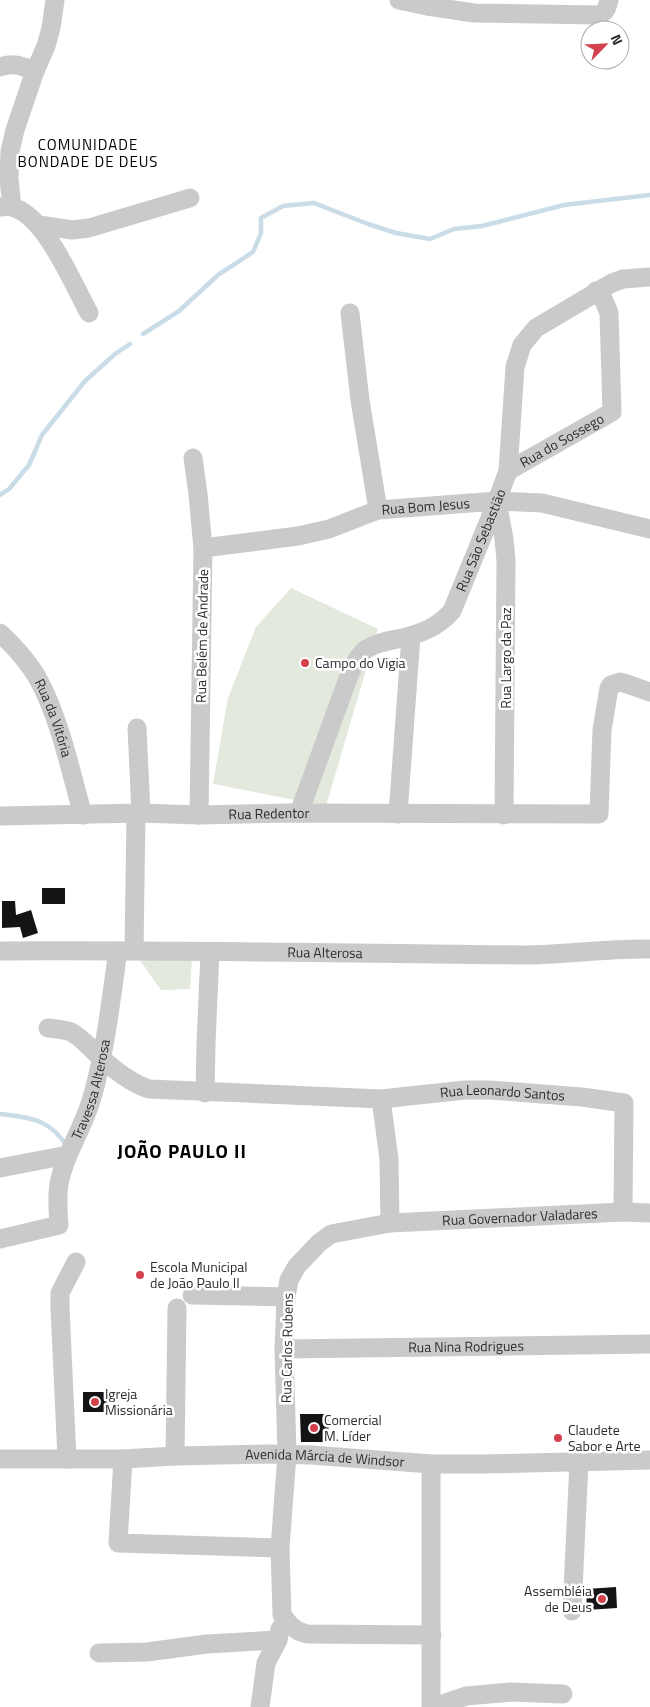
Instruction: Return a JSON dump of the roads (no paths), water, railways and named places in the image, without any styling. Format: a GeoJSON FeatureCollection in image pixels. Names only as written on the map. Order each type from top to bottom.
{"type":"FeatureCollection","features":[{"type":"Feature","properties":{"kind":"street"},"geometry":{"type":"LineString","coordinates":[[55,0],[46,46],[35,71],[10,151],[6,207],[27,214],[39,225],[50,241],[89,313]]}},
{"type":"Feature","properties":{"kind":"street"},"geometry":{"type":"LineString","coordinates":[[399,0],[474,13],[598,15],[606,11],[609,0]]}},
{"type":"Feature","properties":{"kind":"street"},"geometry":{"type":"LineString","coordinates":[[0,65],[16,64],[35,71]]}},
{"type":"Feature","properties":{"kind":"street"},"geometry":{"type":"LineString","coordinates":[[39,225],[72,230],[89,228],[190,198]]}},
{"type":"Feature","properties":{"kind":"street","name":"Rua São Sebastião"},"geometry":{"type":"LineString","coordinates":[[299,813],[350,673],[358,658],[375,644],[411,636],[434,628],[452,611],[508,471],[515,367],[522,345],[536,328],[596,291],[623,279],[650,277]]}},
{"type":"Feature","properties":{"kind":"street","name":"Rua do Sossego"},"geometry":{"type":"LineString","coordinates":[[508,471],[612,412],[609,313],[604,301],[596,291]]}},
{"type":"Feature","properties":{"kind":"street"},"geometry":{"type":"LineString","coordinates":[[350,314],[360,400],[378,510]]}},
{"type":"Feature","properties":{"kind":"street","name":"Rua Belém de Andrade"},"geometry":{"type":"LineString","coordinates":[[193,458],[203,548],[199,815]]}},
{"type":"Feature","properties":{"kind":"street","name":"Rua Bom Jesus"},"geometry":{"type":"LineString","coordinates":[[203,548],[298,536],[329,528],[378,510],[497,501],[542,503],[650,529]]}},
{"type":"Feature","properties":{"kind":"street","name":"Rua Largo da Paz"},"geometry":{"type":"LineString","coordinates":[[497,501],[504,539],[506,569],[504,815]]}},
{"type":"Feature","properties":{"kind":"street","name":"Rua da Vitória"},"geometry":{"type":"LineString","coordinates":[[0,634],[15,647],[29,664],[45,692],[66,753],[82,815]]}},
{"type":"Feature","properties":{"kind":"street"},"geometry":{"type":"LineString","coordinates":[[398,814],[411,636]]}},
{"type":"Feature","properties":{"kind":"street","name":"Rua Redentor"},"geometry":{"type":"LineString","coordinates":[[0,816],[299,813],[599,814],[602,730],[609,688],[620,682],[650,692]]}},
{"type":"Feature","properties":{"kind":"street","name":"Travessa Alterosa"},"geometry":{"type":"LineString","coordinates":[[0,1239],[59,1225],[58,1191],[61,1174],[87,1115],[102,1059],[112,996],[126,950],[138,814],[137,728]]}},
{"type":"Feature","properties":{"kind":"street","name":"Rua Alterosa"},"geometry":{"type":"LineString","coordinates":[[0,951],[126,950],[550,955],[627,949],[650,950]]}},
{"type":"Feature","properties":{"kind":"street"},"geometry":{"type":"LineString","coordinates":[[205,1093],[210,952]]}},
{"type":"Feature","properties":{"kind":"street","name":"Rua Leonardo Santos"},"geometry":{"type":"LineString","coordinates":[[48,1028],[65,1030],[78,1036],[102,1059],[136,1085],[161,1091],[381,1099],[465,1090],[490,1090],[582,1097],[624,1103],[624,1212]]}},
{"type":"Feature","properties":{"kind":"street"},"geometry":{"type":"LineString","coordinates":[[381,1099],[389,1159],[390,1223]]}},
{"type":"Feature","properties":{"kind":"street"},"geometry":{"type":"LineString","coordinates":[[0,1168],[68,1155]]}},
{"type":"Feature","properties":{"kind":"street","name":"Rua Governador Valadares"},"geometry":{"type":"LineString","coordinates":[[390,1223],[624,1212],[650,1213]]}},
{"type":"Feature","properties":{"kind":"street","name":"Rua Carlos Rubens"},"geometry":{"type":"LineString","coordinates":[[260,1707],[266,1664],[278,1640],[282,1615],[280,1548],[287,1454],[284,1349],[286,1296],[289,1280],[297,1266],[319,1243],[331,1234],[390,1223]]}},
{"type":"Feature","properties":{"kind":"street"},"geometry":{"type":"LineString","coordinates":[[67,1459],[60,1292],[76,1262]]}},
{"type":"Feature","properties":{"kind":"street"},"geometry":{"type":"LineString","coordinates":[[192,1295],[286,1296]]}},
{"type":"Feature","properties":{"kind":"street"},"geometry":{"type":"LineString","coordinates":[[175,1456],[177,1308]]}},
{"type":"Feature","properties":{"kind":"street","name":"Rua Nina Rodrigues"},"geometry":{"type":"LineString","coordinates":[[284,1349],[650,1344]]}},
{"type":"Feature","properties":{"kind":"street","name":"Avenida Márcia de Windsor"},"geometry":{"type":"LineString","coordinates":[[0,1459],[123,1459],[287,1454],[432,1464],[650,1460]]}},
{"type":"Feature","properties":{"kind":"street"},"geometry":{"type":"LineString","coordinates":[[123,1459],[118,1543],[280,1548]]}},
{"type":"Feature","properties":{"kind":"street"},"geometry":{"type":"LineString","coordinates":[[572,1611],[579,1462]]}},
{"type":"Feature","properties":{"kind":"street"},"geometry":{"type":"LineString","coordinates":[[432,1464],[432,1707],[466,1696],[511,1692],[563,1694]]}},
{"type":"Feature","properties":{"kind":"street"},"geometry":{"type":"LineString","coordinates":[[282,1615],[294,1628],[307,1634],[432,1635]]}},
{"type":"Feature","properties":{"kind":"street"},"geometry":{"type":"LineString","coordinates":[[99,1653],[147,1652],[214,1643],[278,1640]]}},
{"type":"Feature","properties":{"kind":"waterway"},"geometry":{"type":"LineString","coordinates":[[143,334],[179,311],[218,275],[253,252],[261,233],[261,218],[283,206],[314,203],[396,233],[430,239],[454,229],[482,226],[564,205],[650,195]]}},
{"type":"Feature","properties":{"kind":"waterway"},"geometry":{"type":"LineString","coordinates":[[0,495],[9,489],[29,465],[42,435],[85,381],[115,354],[130,344]]}},
{"type":"Feature","properties":{"kind":"waterway"},"geometry":{"type":"LineString","coordinates":[[0,1114],[30,1118],[38,1121],[53,1130],[67,1146]]}},
{"type":"Feature","properties":{"kind":"place","name":"Campo do Vigia"},"geometry":{"type":"Point","coordinates":[305,663]}},
{"type":"Feature","properties":{"kind":"place","name":"Escola Municipal de João Paulo II"},"geometry":{"type":"Point","coordinates":[140,1275]}},
{"type":"Feature","properties":{"kind":"place","name":"Igreja Missionária"},"geometry":{"type":"Point","coordinates":[95,1402]}},
{"type":"Feature","properties":{"kind":"place","name":"Comercial M. Líder"},"geometry":{"type":"Point","coordinates":[314,1428]}},
{"type":"Feature","properties":{"kind":"place","name":"Claudete Sabor e Arte"},"geometry":{"type":"Point","coordinates":[558,1438]}},
{"type":"Feature","properties":{"kind":"place","name":"Assembléia de Deus"},"geometry":{"type":"Point","coordinates":[602,1599]}},
{"type":"Feature","properties":{"kind":"district","name":"COMUNIDADE BONDADE DE DEUS"},"geometry":{"type":"Point","coordinates":[88,154]}},
{"type":"Feature","properties":{"kind":"district","name":"JOÃO PAULO II"},"geometry":{"type":"Point","coordinates":[182,1151]}}]}
